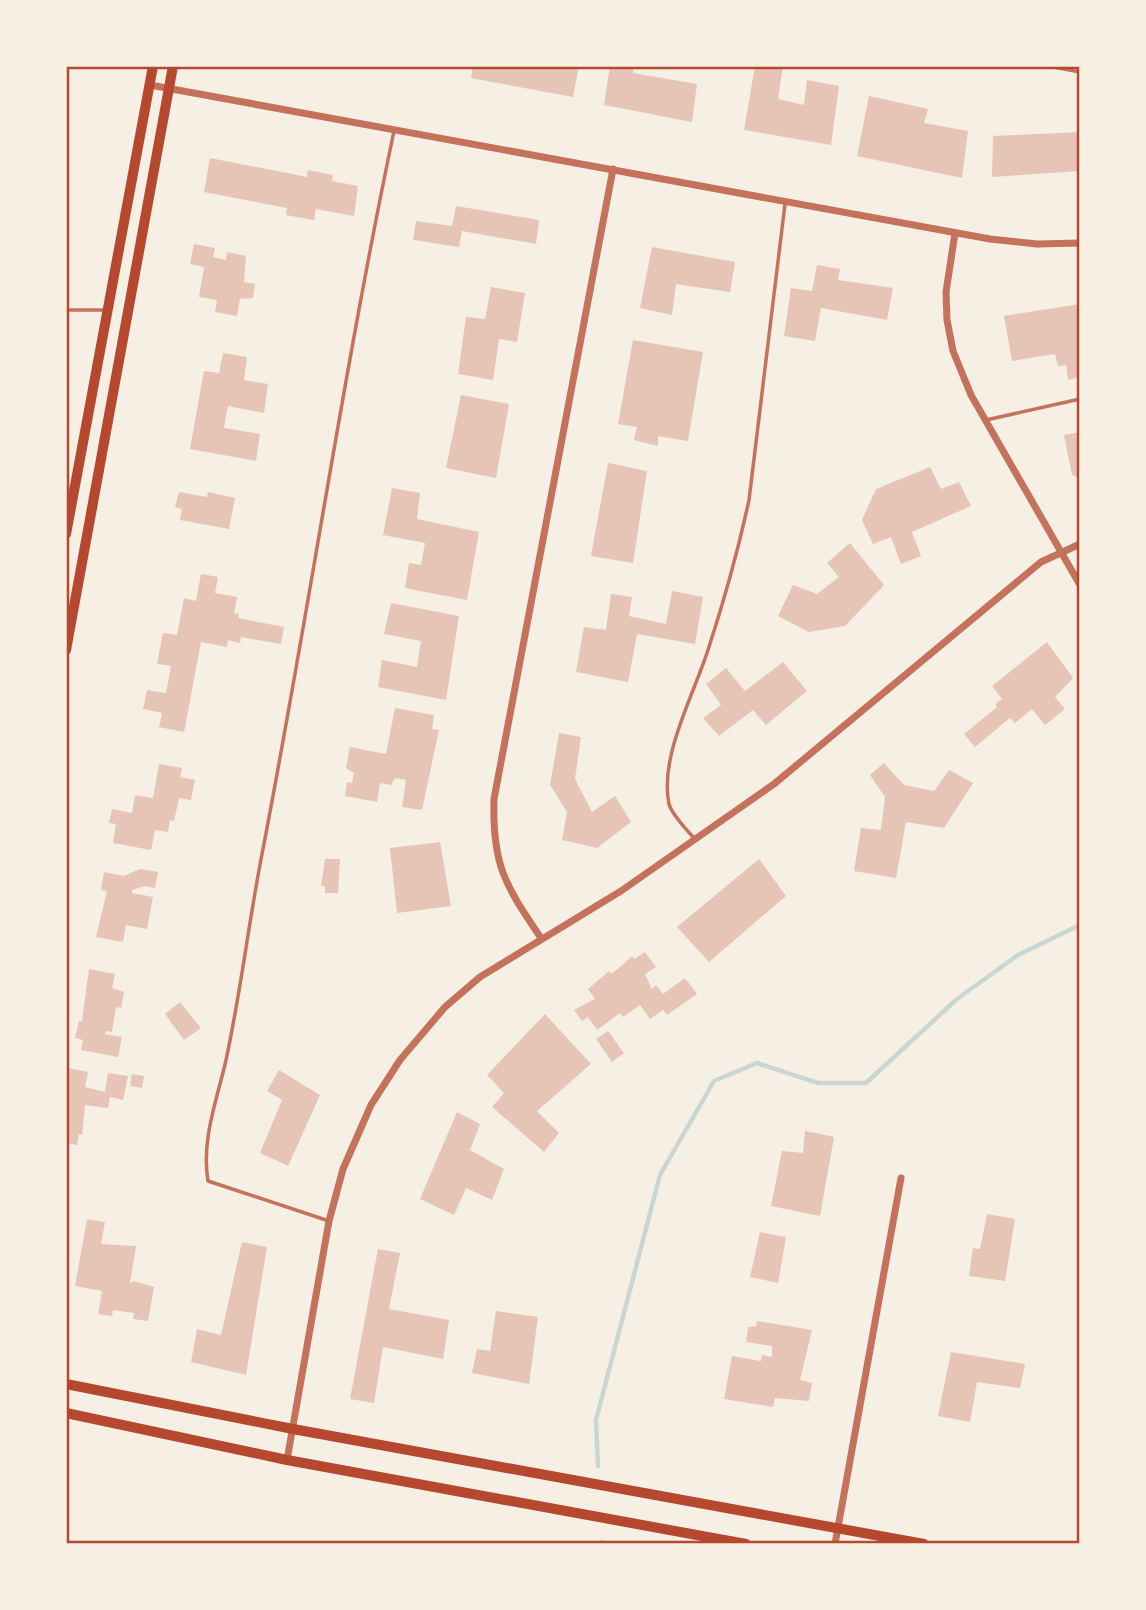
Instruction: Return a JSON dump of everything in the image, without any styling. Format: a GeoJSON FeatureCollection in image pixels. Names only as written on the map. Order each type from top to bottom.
{"type":"FeatureCollection","features":[{"type":"Feature","properties":{"kind":"main road"},"geometry":{"type":"LineString","coordinates":[[66,534],[153,66]]}},
{"type":"Feature","properties":{"kind":"main road"},"geometry":{"type":"LineString","coordinates":[[66,650],[173,66]]}},
{"type":"Feature","properties":{"kind":"main road"},"geometry":{"type":"LineString","coordinates":[[108,310],[127,313]]}},
{"type":"Feature","properties":{"kind":"main road"},"geometry":{"type":"LineString","coordinates":[[66,1384],[293,1429],[924,1544]]}},
{"type":"Feature","properties":{"kind":"main road"},"geometry":{"type":"LineString","coordinates":[[66,1413],[288,1460],[746,1544]]}},
{"type":"Feature","properties":{"kind":"street"},"geometry":{"type":"LineString","coordinates":[[150,85],[955,233],[1037,244],[1080,243]]}},
{"type":"Feature","properties":{"kind":"street"},"geometry":{"type":"LineString","coordinates":[[541,938],[508,889],[496,859],[494,799],[613,169]]}},
{"type":"Feature","properties":{"kind":"street"},"geometry":{"type":"LineString","coordinates":[[955,233],[946,292],[947,320],[961,373],[1080,585]]}},
{"type":"Feature","properties":{"kind":"street"},"geometry":{"type":"LineString","coordinates":[[288,1460],[329,1221],[355,1135],[400,1060],[445,1007],[480,977],[621,891],[696,841],[774,784],[1005,591],[1060,551],[1080,544]]}},
{"type":"Feature","properties":{"kind":"street"},"geometry":{"type":"LineString","coordinates":[[835,1544],[901,1178]]}},
{"type":"Feature","properties":{"kind":"lane"},"geometry":{"type":"LineString","coordinates":[[1048,66],[1080,72]]}},
{"type":"Feature","properties":{"kind":"lane"},"geometry":{"type":"LineString","coordinates":[[329,1221],[208,1181],[206,1168],[212,1106],[226,1061],[244,944],[298,666],[362,286],[394,129]]}},
{"type":"Feature","properties":{"kind":"lane"},"geometry":{"type":"LineString","coordinates":[[696,841],[669,807],[667,784],[676,738],[708,652],[740,545],[749,500],[785,201]]}},
{"type":"Feature","properties":{"kind":"lane"},"geometry":{"type":"LineString","coordinates":[[66,310],[108,310]]}},
{"type":"Feature","properties":{"kind":"lane"},"geometry":{"type":"LineString","coordinates":[[985,420],[1080,399]]}},
{"type":"Feature","properties":{"kind":"building"},"geometry":{"type":"Polygon","coordinates":[[[473,66],[579,66],[573,97],[471,78],[473,66]]]}},
{"type":"Feature","properties":{"kind":"building"},"geometry":{"type":"Polygon","coordinates":[[[610,66],[634,66],[633,73],[697,84],[692,122],[604,105],[610,66]]]}},
{"type":"Feature","properties":{"kind":"building"},"geometry":{"type":"Polygon","coordinates":[[[755,66],[783,66],[778,99],[804,105],[807,80],[839,86],[831,145],[744,130],[755,66]]]}},
{"type":"Feature","properties":{"kind":"building"},"geometry":{"type":"Polygon","coordinates":[[[869,96],[928,109],[924,123],[968,131],[962,178],[857,156],[869,96]]]}},
{"type":"Feature","properties":{"kind":"building"},"geometry":{"type":"Polygon","coordinates":[[[1080,132],[1080,171],[992,177],[993,136],[1080,132]]]}},
{"type":"Feature","properties":{"kind":"building"},"geometry":{"type":"Polygon","coordinates":[[[210,158],[307,177],[308,170],[333,175],[332,181],[358,186],[354,216],[316,209],[314,220],[286,215],[287,208],[204,192],[210,158]]]}},
{"type":"Feature","properties":{"kind":"building"},"geometry":{"type":"Polygon","coordinates":[[[456,206],[539,220],[536,244],[462,231],[459,247],[413,240],[416,221],[452,226],[456,206]]]}},
{"type":"Feature","properties":{"kind":"building"},"geometry":{"type":"Polygon","coordinates":[[[194,244],[215,248],[213,257],[226,260],[227,252],[246,256],[244,282],[255,284],[253,298],[240,299],[237,316],[215,312],[217,300],[199,297],[204,267],[190,264],[194,244]]]}},
{"type":"Feature","properties":{"kind":"building"},"geometry":{"type":"Polygon","coordinates":[[[652,247],[735,262],[730,292],[676,284],[672,315],[640,308],[652,247]]]}},
{"type":"Feature","properties":{"kind":"building"},"geometry":{"type":"Polygon","coordinates":[[[817,265],[840,269],[838,280],[893,288],[887,320],[821,308],[815,341],[784,336],[791,288],[812,291],[817,265]]]}},
{"type":"Feature","properties":{"kind":"building"},"geometry":{"type":"Polygon","coordinates":[[[491,287],[525,293],[517,342],[499,339],[493,380],[458,374],[466,317],[485,319],[491,287]]]}},
{"type":"Feature","properties":{"kind":"building"},"geometry":{"type":"Polygon","coordinates":[[[1080,304],[1080,377],[1068,380],[1066,365],[1058,366],[1055,354],[1012,361],[1004,316],[1080,304]]]}},
{"type":"Feature","properties":{"kind":"building"},"geometry":{"type":"Polygon","coordinates":[[[633,340],[703,352],[688,441],[658,436],[658,446],[634,440],[637,427],[618,424],[633,340]]]}},
{"type":"Feature","properties":{"kind":"building"},"geometry":{"type":"Polygon","coordinates":[[[223,353],[247,357],[244,380],[268,384],[264,413],[228,406],[224,428],[260,434],[256,461],[190,449],[204,371],[219,373],[223,353]]]}},
{"type":"Feature","properties":{"kind":"building"},"geometry":{"type":"Polygon","coordinates":[[[461,395],[509,404],[496,478],[446,468],[461,395]]]}},
{"type":"Feature","properties":{"kind":"building"},"geometry":{"type":"Polygon","coordinates":[[[1080,432],[1080,478],[1072,475],[1064,435],[1080,432]]]}},
{"type":"Feature","properties":{"kind":"building"},"geometry":{"type":"Polygon","coordinates":[[[608,463],[647,471],[633,563],[591,556],[608,463]]]}},
{"type":"Feature","properties":{"kind":"building"},"geometry":{"type":"Polygon","coordinates":[[[930,467],[941,489],[959,482],[971,506],[912,532],[921,556],[901,564],[891,537],[873,544],[862,520],[876,489],[930,467]]]}},
{"type":"Feature","properties":{"kind":"building"},"geometry":{"type":"Polygon","coordinates":[[[392,488],[420,493],[417,519],[479,532],[467,600],[405,588],[409,563],[421,565],[425,543],[383,535],[392,488]]]}},
{"type":"Feature","properties":{"kind":"building"},"geometry":{"type":"Polygon","coordinates":[[[179,492],[207,497],[208,492],[235,498],[229,529],[180,520],[182,509],[175,507],[179,492]]]}},
{"type":"Feature","properties":{"kind":"building"},"geometry":{"type":"Polygon","coordinates":[[[850,543],[884,585],[845,626],[809,632],[778,616],[793,585],[817,594],[839,577],[827,563],[850,543]]]}},
{"type":"Feature","properties":{"kind":"building"},"geometry":{"type":"Polygon","coordinates":[[[201,574],[218,577],[215,593],[237,597],[234,613],[239,614],[238,618],[284,627],[281,644],[241,637],[240,643],[228,640],[227,647],[201,642],[184,732],[159,727],[162,713],[143,709],[147,690],[166,693],[171,666],[157,664],[163,633],[177,635],[184,598],[196,601],[201,574]]]}},
{"type":"Feature","properties":{"kind":"building"},"geometry":{"type":"Polygon","coordinates":[[[672,591],[703,597],[695,644],[637,634],[628,682],[576,672],[584,627],[606,630],[611,594],[632,597],[629,616],[666,624],[672,591]]]}},
{"type":"Feature","properties":{"kind":"building"},"geometry":{"type":"Polygon","coordinates":[[[391,603],[459,616],[446,700],[378,687],[382,660],[417,667],[421,641],[384,634],[391,603]]]}},
{"type":"Feature","properties":{"kind":"building"},"geometry":{"type":"Polygon","coordinates":[[[1047,642],[1073,678],[1055,697],[1065,709],[1045,725],[1032,709],[1015,723],[1010,718],[975,747],[964,734],[997,707],[995,704],[1002,699],[992,686],[1047,642]]]}},
{"type":"Feature","properties":{"kind":"building"},"geometry":{"type":"Polygon","coordinates":[[[783,662],[807,691],[766,725],[753,710],[719,736],[703,718],[721,705],[706,684],[726,668],[745,691],[783,662]]]}},
{"type":"Feature","properties":{"kind":"building"},"geometry":{"type":"Polygon","coordinates":[[[395,708],[434,715],[432,729],[439,730],[422,810],[402,807],[406,780],[395,778],[391,785],[380,783],[377,802],[345,796],[347,782],[352,783],[354,773],[346,768],[350,747],[386,754],[395,708]]]}},
{"type":"Feature","properties":{"kind":"building"},"geometry":{"type":"Polygon","coordinates":[[[559,733],[581,737],[575,779],[592,812],[615,796],[631,822],[597,848],[562,840],[567,812],[550,785],[559,733]]]}},
{"type":"Feature","properties":{"kind":"building"},"geometry":{"type":"Polygon","coordinates":[[[884,763],[904,785],[934,791],[949,770],[973,783],[944,828],[906,822],[896,878],[854,871],[861,828],[881,830],[885,797],[870,775],[884,763]]]}},
{"type":"Feature","properties":{"kind":"building"},"geometry":{"type":"Polygon","coordinates":[[[159,764],[182,768],[180,777],[195,780],[191,800],[179,798],[174,821],[170,820],[168,832],[155,830],[151,850],[113,843],[116,824],[109,823],[112,809],[132,813],[135,795],[153,798],[159,764]]]}},
{"type":"Feature","properties":{"kind":"building"},"geometry":{"type":"Polygon","coordinates":[[[440,842],[451,906],[397,913],[390,848],[440,842]]]}},
{"type":"Feature","properties":{"kind":"building"},"geometry":{"type":"Polygon","coordinates":[[[325,859],[340,859],[338,893],[325,893],[325,886],[321,886],[325,859]]]}},
{"type":"Feature","properties":{"kind":"building"},"geometry":{"type":"Polygon","coordinates":[[[759,859],[786,896],[709,962],[677,927],[759,859]]]}},
{"type":"Feature","properties":{"kind":"building"},"geometry":{"type":"Polygon","coordinates":[[[140,869],[158,872],[155,888],[145,886],[132,890],[132,893],[153,897],[147,929],[126,925],[123,942],[96,937],[107,891],[101,890],[104,872],[124,876],[140,869]]]}},
{"type":"Feature","properties":{"kind":"building"},"geometry":{"type":"Polygon","coordinates":[[[645,952],[656,967],[645,974],[652,989],[656,985],[663,994],[685,978],[697,994],[667,1015],[663,1010],[650,1019],[640,1005],[623,1017],[620,1013],[597,1030],[588,1017],[582,1021],[574,1010],[595,999],[588,989],[632,956],[634,959],[645,952]]]}},
{"type":"Feature","properties":{"kind":"building"},"geometry":{"type":"Polygon","coordinates":[[[89,969],[115,974],[112,988],[124,992],[121,1008],[116,1007],[112,1032],[106,1031],[105,1034],[122,1037],[118,1057],[81,1050],[83,1040],[75,1038],[79,1021],[82,1021],[89,969]]]}},
{"type":"Feature","properties":{"kind":"building"},"geometry":{"type":"Polygon","coordinates":[[[180,1002],[201,1028],[184,1040],[165,1014],[180,1002]]]}},
{"type":"Feature","properties":{"kind":"building"},"geometry":{"type":"Polygon","coordinates":[[[545,1014],[591,1064],[537,1111],[559,1133],[544,1152],[492,1107],[504,1093],[487,1075],[545,1014]]]}},
{"type":"Feature","properties":{"kind":"building"},"geometry":{"type":"Polygon","coordinates":[[[608,1031],[624,1053],[612,1062],[596,1039],[608,1031]]]}},
{"type":"Feature","properties":{"kind":"building"},"geometry":{"type":"Polygon","coordinates":[[[68,1068],[88,1072],[85,1087],[105,1092],[108,1073],[128,1076],[123,1100],[110,1097],[108,1108],[85,1105],[82,1135],[79,1134],[77,1145],[66,1143],[68,1068]]]}},
{"type":"Feature","properties":{"kind":"building"},"geometry":{"type":"Polygon","coordinates":[[[279,1070],[320,1095],[288,1166],[260,1153],[282,1100],[267,1091],[279,1070]]]}},
{"type":"Feature","properties":{"kind":"building"},"geometry":{"type":"Polygon","coordinates":[[[132,1074],[144,1076],[142,1088],[130,1086],[132,1074]]]}},
{"type":"Feature","properties":{"kind":"building"},"geometry":{"type":"Polygon","coordinates":[[[457,1112],[480,1124],[470,1150],[504,1169],[492,1200],[466,1188],[454,1215],[420,1199],[457,1112]]]}},
{"type":"Feature","properties":{"kind":"building"},"geometry":{"type":"Polygon","coordinates":[[[805,1131],[834,1137],[820,1216],[771,1206],[782,1151],[803,1153],[805,1131]]]}},
{"type":"Feature","properties":{"kind":"building"},"geometry":{"type":"Polygon","coordinates":[[[987,1214],[1015,1219],[1005,1281],[969,1276],[973,1248],[980,1249],[987,1214]]]}},
{"type":"Feature","properties":{"kind":"building"},"geometry":{"type":"Polygon","coordinates":[[[87,1219],[105,1222],[101,1244],[136,1246],[130,1283],[134,1281],[154,1287],[148,1321],[133,1319],[134,1313],[113,1310],[112,1316],[98,1314],[102,1291],[75,1286],[87,1219]]]}},
{"type":"Feature","properties":{"kind":"building"},"geometry":{"type":"Polygon","coordinates":[[[760,1232],[786,1237],[778,1283],[750,1277],[760,1232]]]}},
{"type":"Feature","properties":{"kind":"building"},"geometry":{"type":"Polygon","coordinates":[[[242,1242],[267,1247],[246,1375],[191,1362],[197,1329],[221,1335],[242,1242]]]}},
{"type":"Feature","properties":{"kind":"building"},"geometry":{"type":"Polygon","coordinates":[[[378,1249],[400,1253],[389,1309],[449,1320],[443,1359],[383,1347],[374,1403],[350,1399],[378,1249]]]}},
{"type":"Feature","properties":{"kind":"building"},"geometry":{"type":"Polygon","coordinates":[[[496,1311],[538,1317],[529,1384],[472,1373],[477,1349],[490,1351],[496,1311]]]}},
{"type":"Feature","properties":{"kind":"building"},"geometry":{"type":"Polygon","coordinates":[[[757,1321],[812,1330],[800,1380],[812,1383],[809,1401],[775,1398],[773,1407],[724,1399],[732,1356],[761,1361],[762,1355],[772,1357],[772,1346],[746,1342],[748,1327],[756,1326],[757,1321]]]}},
{"type":"Feature","properties":{"kind":"building"},"geometry":{"type":"Polygon","coordinates":[[[951,1352],[1025,1364],[1020,1388],[977,1382],[970,1422],[938,1416],[951,1352]]]}},
{"type":"Feature","properties":{"kind":"waterway"},"geometry":{"type":"LineString","coordinates":[[598,1466],[596,1420],[660,1175],[714,1081],[757,1063],[818,1083],[866,1083],[957,999],[1018,955],[1080,925]]}}]}
